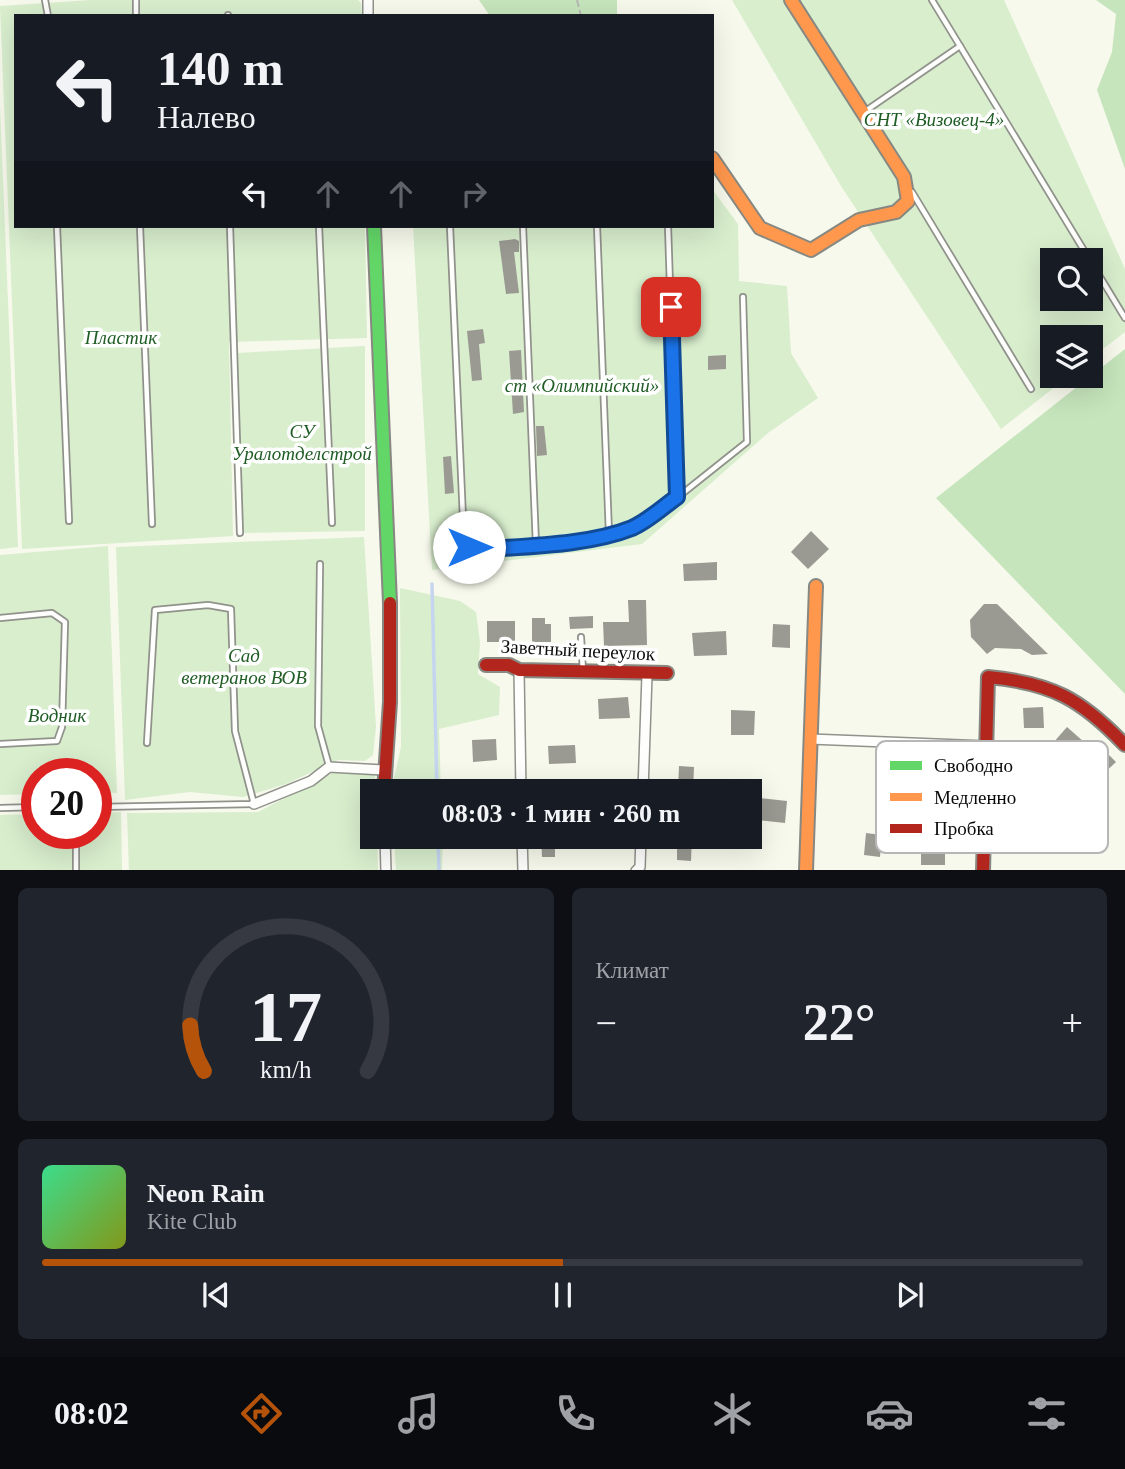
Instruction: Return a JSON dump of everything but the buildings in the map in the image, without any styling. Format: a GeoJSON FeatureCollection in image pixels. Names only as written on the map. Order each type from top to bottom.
{"type":"FeatureCollection","features":[{"type":"Feature","properties":{"kind":"street"},"geometry":{"type":"LineString","coordinates":[[714,161],[760,228],[811,250],[863,218],[890,216],[902,208],[908,199],[909,188],[791,0]]}},
{"type":"Feature","properties":{"kind":"street"},"geometry":{"type":"LineString","coordinates":[[374,228],[390,614],[390,702],[383,779]]}},
{"type":"Feature","properties":{"kind":"street"},"geometry":{"type":"LineString","coordinates":[[806,870],[816,586]]}},
{"type":"Feature","properties":{"kind":"street","name":"Заветный переулок"},"geometry":{"type":"LineString","coordinates":[[486,665],[509,665],[519,670],[583,673],[667,673]]}},
{"type":"Feature","properties":{"kind":"street"},"geometry":{"type":"LineString","coordinates":[[519,670],[522,779]]}},
{"type":"Feature","properties":{"kind":"street"},"geometry":{"type":"LineString","coordinates":[[643,779],[647,675]]}},
{"type":"Feature","properties":{"kind":"street"},"geometry":{"type":"LineString","coordinates":[[987,741],[988,677],[1033,680],[1065,694],[1094,711],[1125,745]]}},
{"type":"Feature","properties":{"kind":"street"},"geometry":{"type":"LineString","coordinates":[[810,739],[876,742]]}},
{"type":"Feature","properties":{"kind":"street"},"geometry":{"type":"LineString","coordinates":[[254,804],[311,780],[329,767],[383,770]]}},
{"type":"Feature","properties":{"kind":"street"},"geometry":{"type":"LineString","coordinates":[[385,849],[386,870]]}},
{"type":"Feature","properties":{"kind":"street"},"geometry":{"type":"LineString","coordinates":[[522,849],[523,870]]}},
{"type":"Feature","properties":{"kind":"street"},"geometry":{"type":"LineString","coordinates":[[636,870],[640,866],[641,849]]}},
{"type":"Feature","properties":{"kind":"lane"},"geometry":{"type":"LineString","coordinates":[[932,0],[1125,318]]}},
{"type":"Feature","properties":{"kind":"lane"},"geometry":{"type":"LineString","coordinates":[[863,113],[960,46]]}},
{"type":"Feature","properties":{"kind":"lane"},"geometry":{"type":"LineString","coordinates":[[909,188],[1031,389]]}},
{"type":"Feature","properties":{"kind":"lane"},"geometry":{"type":"LineString","coordinates":[[57,228],[69,521]]}},
{"type":"Feature","properties":{"kind":"lane"},"geometry":{"type":"LineString","coordinates":[[140,228],[152,524]]}},
{"type":"Feature","properties":{"kind":"lane"},"geometry":{"type":"LineString","coordinates":[[230,228],[240,533]]}},
{"type":"Feature","properties":{"kind":"lane"},"geometry":{"type":"LineString","coordinates":[[319,228],[332,523]]}},
{"type":"Feature","properties":{"kind":"lane"},"geometry":{"type":"LineString","coordinates":[[450,228],[464,541],[474,550],[536,545],[609,534],[634,527],[747,442],[743,296]]}},
{"type":"Feature","properties":{"kind":"lane"},"geometry":{"type":"LineString","coordinates":[[523,228],[536,545]]}},
{"type":"Feature","properties":{"kind":"lane"},"geometry":{"type":"LineString","coordinates":[[597,228],[609,534]]}},
{"type":"Feature","properties":{"kind":"lane"},"geometry":{"type":"LineString","coordinates":[[668,228],[677,497]]}},
{"type":"Feature","properties":{"kind":"lane"},"geometry":{"type":"LineString","coordinates":[[320,564],[318,726],[329,767]]}},
{"type":"Feature","properties":{"kind":"lane"},"geometry":{"type":"LineString","coordinates":[[112,807],[254,804],[235,731],[231,609],[208,605],[155,610],[147,743]]}},
{"type":"Feature","properties":{"kind":"lane"},"geometry":{"type":"LineString","coordinates":[[0,618],[52,613],[65,622],[62,727],[57,741],[0,744]]}},
{"type":"Feature","properties":{"kind":"lane"},"geometry":{"type":"LineString","coordinates":[[581,637],[583,673]]}},
{"type":"Feature","properties":{"kind":"lane"},"geometry":{"type":"LineString","coordinates":[[0,808],[21,807]]}},
{"type":"Feature","properties":{"kind":"lane"},"geometry":{"type":"LineString","coordinates":[[76,849],[76,870]]}},
{"type":"Feature","properties":{"kind":"green space","name":"Пластик"},"geometry":{"type":"Polygon","coordinates":[[[91,0],[358,0],[361,3],[362,14],[14,14],[14,228],[365,228],[367,338],[229,342],[233,536],[22,549],[0,6],[91,0]]]}},
{"type":"Feature","properties":{"kind":"green space"},"geometry":{"type":"Polygon","coordinates":[[[479,0],[617,0],[617,14],[489,14],[479,0]]]}},
{"type":"Feature","properties":{"kind":"green space","name":"СНТ «Визовец-4»"},"geometry":{"type":"Polygon","coordinates":[[[732,0],[1004,0],[1125,269],[1125,332],[1103,349],[1103,325],[1040,325],[1040,388],[1054,388],[1001,429],[841,186],[732,0]]]}},
{"type":"Feature","properties":{"kind":"green space"},"geometry":{"type":"Polygon","coordinates":[[[1096,0],[1125,0],[1125,169],[1097,90],[1112,52],[1116,14],[1096,0]]]}},
{"type":"Feature","properties":{"kind":"green space"},"geometry":{"type":"Polygon","coordinates":[[[0,106],[18,547],[0,549],[0,106]]]}},
{"type":"Feature","properties":{"kind":"green space","name":"ст «Олимпийский»"},"geometry":{"type":"Polygon","coordinates":[[[714,192],[738,224],[739,281],[787,286],[791,353],[818,398],[768,433],[642,544],[432,570],[413,228],[714,228],[714,192]]]}},
{"type":"Feature","properties":{"kind":"green space","name":"СУ Уралотделстрой"},"geometry":{"type":"Polygon","coordinates":[[[365,346],[365,531],[240,533],[237,353],[365,346]]]}},
{"type":"Feature","properties":{"kind":"green space"},"geometry":{"type":"Polygon","coordinates":[[[1125,349],[1125,694],[936,498],[1076,388],[1103,388],[1103,366],[1125,349]]]}},
{"type":"Feature","properties":{"kind":"green space","name":"Сад ветеранов ВОВ"},"geometry":{"type":"Polygon","coordinates":[[[364,537],[376,727],[373,755],[365,761],[338,760],[286,784],[243,797],[190,792],[125,800],[116,547],[364,537]]]}},
{"type":"Feature","properties":{"kind":"green space","name":"Водник"},"geometry":{"type":"Polygon","coordinates":[[[108,546],[117,793],[112,793],[112,758],[21,758],[21,794],[0,795],[0,555],[108,546]]]}},
{"type":"Feature","properties":{"kind":"green space"},"geometry":{"type":"Polygon","coordinates":[[[400,588],[460,601],[476,612],[480,642],[478,674],[500,687],[499,715],[439,729],[441,779],[394,779],[401,747],[400,588]]]}},
{"type":"Feature","properties":{"kind":"green space"},"geometry":{"type":"Polygon","coordinates":[[[334,772],[375,773],[375,779],[360,779],[360,849],[377,849],[378,870],[129,870],[127,813],[258,812],[334,772]]]}},
{"type":"Feature","properties":{"kind":"green space"},"geometry":{"type":"Polygon","coordinates":[[[112,812],[121,812],[122,870],[0,870],[0,815],[21,814],[21,849],[112,849],[112,812]]]}},
{"type":"Feature","properties":{"kind":"green space"},"geometry":{"type":"Polygon","coordinates":[[[395,849],[443,849],[442,870],[396,870],[395,849]]]}},
{"type":"Feature","properties":{"kind":"waterway"},"geometry":{"type":"LineString","coordinates":[[432,584],[437,779]]}},
{"type":"Feature","properties":{"kind":"waterway"},"geometry":{"type":"LineString","coordinates":[[438,849],[439,870]]}},
{"type":"Feature","properties":{"kind":"traffic: fast"},"geometry":{"type":"LineString","coordinates":[[374,228],[390,603]]}},
{"type":"Feature","properties":{"kind":"traffic: slow"},"geometry":{"type":"LineString","coordinates":[[714,161],[760,228],[811,250],[859,220],[896,212],[908,201],[904,177],[791,0]]}},
{"type":"Feature","properties":{"kind":"traffic: slow"},"geometry":{"type":"LineString","coordinates":[[806,870],[816,586]]}},
{"type":"Feature","properties":{"kind":"traffic: jam"},"geometry":{"type":"LineString","coordinates":[[385,779],[390,702],[390,603]]}},
{"type":"Feature","properties":{"kind":"traffic: jam"},"geometry":{"type":"LineString","coordinates":[[486,665],[509,665],[519,670],[667,673]]}},
{"type":"Feature","properties":{"kind":"traffic: jam"},"geometry":{"type":"LineString","coordinates":[[986,741],[988,677],[1030,684],[1064,696],[1094,716],[1125,745]]}},
{"type":"Feature","properties":{"kind":"traffic: jam"},"geometry":{"type":"LineString","coordinates":[[983,853],[983,870]]}},
{"type":"Feature","properties":{"kind":"route"},"geometry":{"type":"LineString","coordinates":[[469,547],[474,550],[536,545],[609,534],[634,527],[677,497],[671,307]]}}]}
